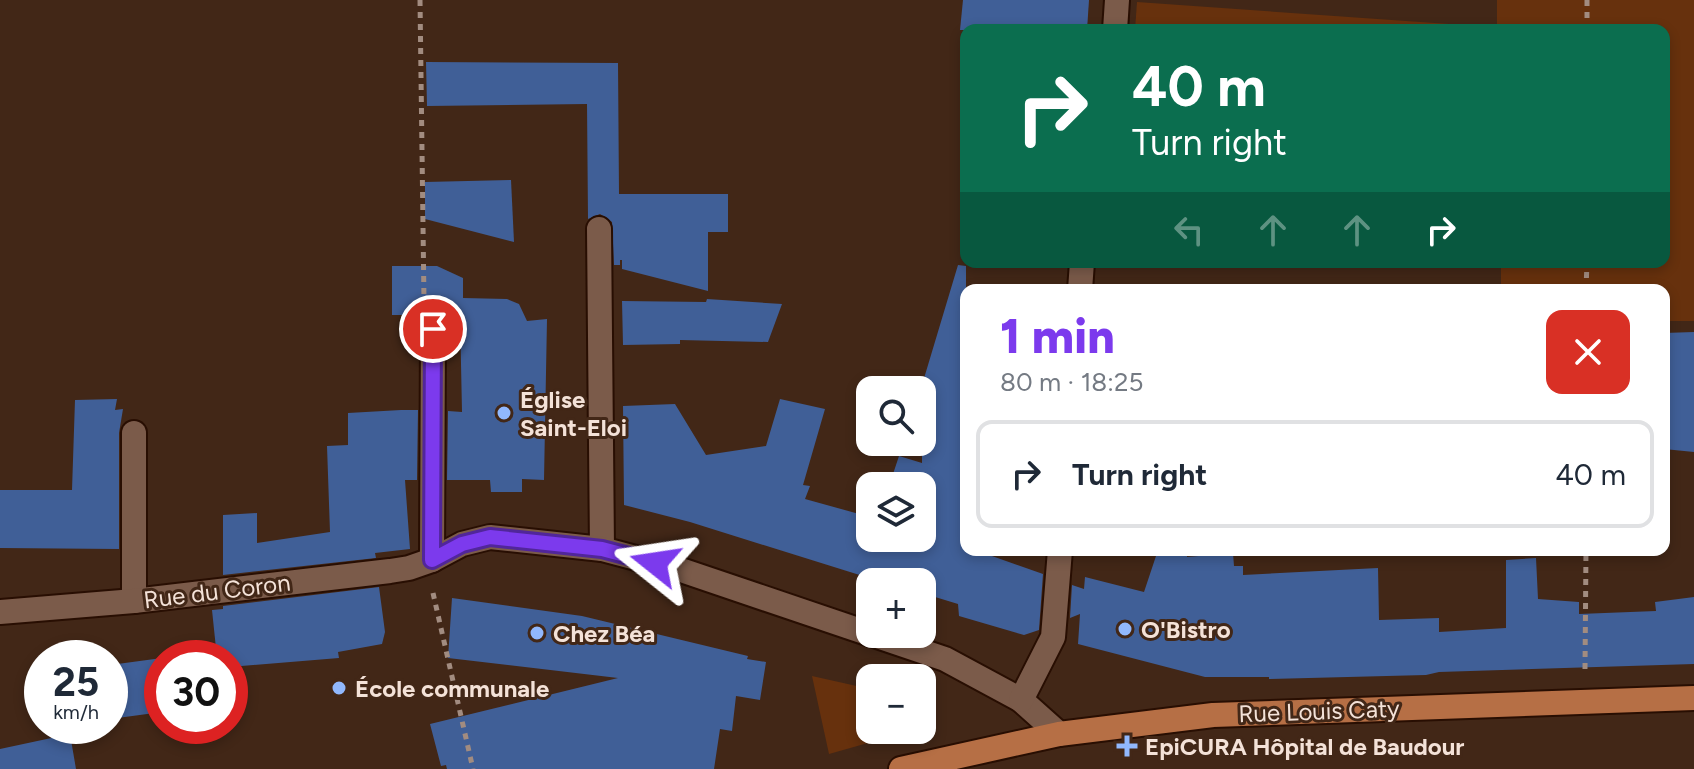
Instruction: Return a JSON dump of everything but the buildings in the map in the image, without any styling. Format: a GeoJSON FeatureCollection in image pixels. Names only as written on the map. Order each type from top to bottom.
{"type":"FeatureCollection","features":[{"type":"Feature","properties":{"kind":"main road","name":"Rue Louis Caty"},"geometry":{"type":"LineString","coordinates":[[901,769],[1059,734],[1213,715],[1694,698]]}},
{"type":"Feature","properties":{"kind":"street"},"geometry":{"type":"LineString","coordinates":[[1115,24],[1117,0]]}},
{"type":"Feature","properties":{"kind":"street"},"geometry":{"type":"LineString","coordinates":[[599,229],[602,549]]}},
{"type":"Feature","properties":{"kind":"street"},"geometry":{"type":"LineString","coordinates":[[432,560],[433,329]]}},
{"type":"Feature","properties":{"kind":"street"},"geometry":{"type":"LineString","coordinates":[[134,433],[134,601]]}},
{"type":"Feature","properties":{"kind":"street","name":"Rue du Coron"},"geometry":{"type":"LineString","coordinates":[[0,612],[134,601],[390,571],[432,560],[462,544],[490,537],[602,549],[681,570],[856,629]]}},
{"type":"Feature","properties":{"kind":"street"},"geometry":{"type":"LineString","coordinates":[[1021,700],[1053,637],[1060,556]]}},
{"type":"Feature","properties":{"kind":"street","name":"Rue du Coron"},"geometry":{"type":"LineString","coordinates":[[912,648],[945,659],[1021,700],[1059,734]]}},
{"type":"Feature","properties":{"kind":"path"},"geometry":{"type":"LineString","coordinates":[[420,0],[425,312],[433,329]]}},
{"type":"Feature","properties":{"kind":"path"},"geometry":{"type":"LineString","coordinates":[[1587,0],[1587,24]]}},
{"type":"Feature","properties":{"kind":"path"},"geometry":{"type":"LineString","coordinates":[[1585,702],[1586,556]]}},
{"type":"Feature","properties":{"kind":"path"},"geometry":{"type":"LineString","coordinates":[[432,560],[434,601],[473,769]]}},
{"type":"Feature","properties":{"kind":"shaded area"},"geometry":{"type":"Polygon","coordinates":[[[1497,0],[1694,0],[1694,321],[1670,321],[1670,284],[1501,284],[1501,268],[1670,268],[1670,24],[1497,24],[1497,0]]]}},
{"type":"Feature","properties":{"kind":"shaded area"},"geometry":{"type":"Polygon","coordinates":[[[1137,2],[1449,24],[1135,24],[1137,2]]]}},
{"type":"Feature","properties":{"kind":"shaded area"},"geometry":{"type":"Polygon","coordinates":[[[812,676],[856,686],[856,744],[864,744],[829,754],[812,676]]]}},
{"type":"Feature","properties":{"kind":"place","name":"Église Saint-Eloi"},"geometry":{"type":"Point","coordinates":[504,413]}},
{"type":"Feature","properties":{"kind":"place","name":"O'Bistro"},"geometry":{"type":"Point","coordinates":[1125,629]}},
{"type":"Feature","properties":{"kind":"place","name":"Chez Béa"},"geometry":{"type":"Point","coordinates":[537,633]}},
{"type":"Feature","properties":{"kind":"place","name":"École communale"},"geometry":{"type":"Point","coordinates":[339,688]}},
{"type":"Feature","properties":{"kind":"place","name":"EpiCURA Hôpital de Baudour"},"geometry":{"type":"Point","coordinates":[1127,746]}},
{"type":"Feature","properties":{"kind":"route"},"geometry":{"type":"LineString","coordinates":[[433,329],[432,560],[462,544],[490,537],[602,549],[655,563]]}}]}
